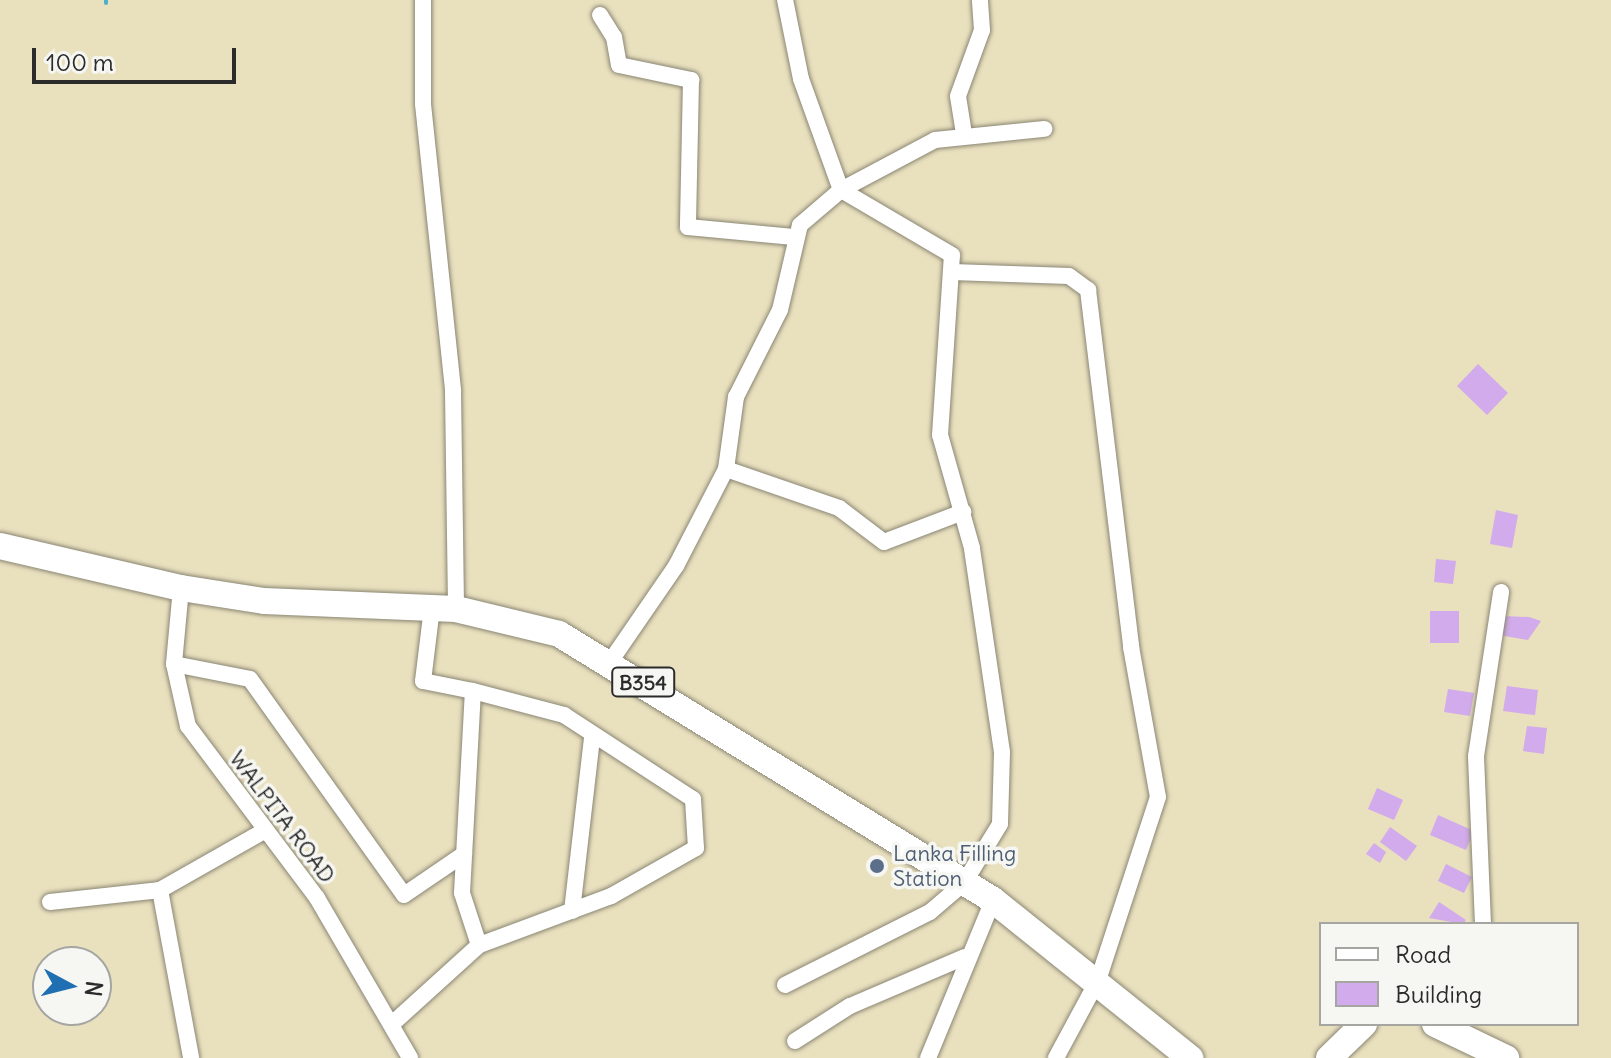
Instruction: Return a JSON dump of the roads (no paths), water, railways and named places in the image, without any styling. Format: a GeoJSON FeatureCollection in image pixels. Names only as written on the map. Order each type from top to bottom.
{"type":"FeatureCollection","features":[{"type":"Feature","properties":{"kind":"main road","name":"B354"},"geometry":{"type":"LineString","coordinates":[[0,546],[181,588],[264,601],[444,608],[527,622],[610,662],[993,900],[1099,978],[1190,1058]]}},
{"type":"Feature","properties":{"kind":"main road"},"geometry":{"type":"LineString","coordinates":[[1329,1058],[1362,1026]]}},
{"type":"Feature","properties":{"kind":"main road"},"geometry":{"type":"LineString","coordinates":[[1450,1026],[1506,1058]]}},
{"type":"Feature","properties":{"kind":"street"},"geometry":{"type":"LineString","coordinates":[[392,1024],[479,945],[572,911],[696,848],[693,799],[592,737],[531,701],[423,681],[444,608],[453,391],[423,104],[423,0]]}},
{"type":"Feature","properties":{"kind":"street"},"geometry":{"type":"LineString","coordinates":[[785,0],[801,79],[841,190],[938,244],[952,255],[940,435],[963,512],[997,687],[1002,752],[1000,824],[964,883],[930,912],[785,985]]}},
{"type":"Feature","properties":{"kind":"street"},"geometry":{"type":"LineString","coordinates":[[964,134],[958,96],[982,30],[980,0]]}},
{"type":"Feature","properties":{"kind":"street"},"geometry":{"type":"LineString","coordinates":[[600,15],[614,37],[619,65],[691,80],[688,227],[794,237]]}},
{"type":"Feature","properties":{"kind":"street"},"geometry":{"type":"LineString","coordinates":[[610,662],[676,566],[726,469],[736,397],[780,310],[794,237],[841,190],[895,158],[964,134],[1044,129]]}},
{"type":"Feature","properties":{"kind":"street"},"geometry":{"type":"LineString","coordinates":[[952,272],[1069,276],[1088,290],[1131,647],[1158,797],[1099,978],[1056,1058]]}},
{"type":"Feature","properties":{"kind":"street"},"geometry":{"type":"LineString","coordinates":[[726,469],[839,508],[884,542],[963,512]]}},
{"type":"Feature","properties":{"kind":"street","name":"WALPITA ROAD"},"geometry":{"type":"LineString","coordinates":[[181,588],[174,664],[188,726],[262,832],[317,898],[410,1058]]}},
{"type":"Feature","properties":{"kind":"street"},"geometry":{"type":"LineString","coordinates":[[1483,922],[1476,756],[1501,592]]}},
{"type":"Feature","properties":{"kind":"street"},"geometry":{"type":"LineString","coordinates":[[174,664],[250,679],[404,895],[464,854]]}},
{"type":"Feature","properties":{"kind":"street"},"geometry":{"type":"LineString","coordinates":[[473,691],[462,893],[479,945]]}},
{"type":"Feature","properties":{"kind":"street"},"geometry":{"type":"LineString","coordinates":[[572,911],[592,737]]}},
{"type":"Feature","properties":{"kind":"street"},"geometry":{"type":"LineString","coordinates":[[50,902],[160,890],[262,832]]}},
{"type":"Feature","properties":{"kind":"street"},"geometry":{"type":"LineString","coordinates":[[160,890],[191,1058]]}},
{"type":"Feature","properties":{"kind":"street"},"geometry":{"type":"LineString","coordinates":[[928,1058],[965,957],[993,900]]}},
{"type":"Feature","properties":{"kind":"street"},"geometry":{"type":"LineString","coordinates":[[795,1041],[850,1006],[965,957]]}},
{"type":"Feature","properties":{"kind":"place","name":"Lanka Filling Station"},"geometry":{"type":"Point","coordinates":[877,866]}}]}
